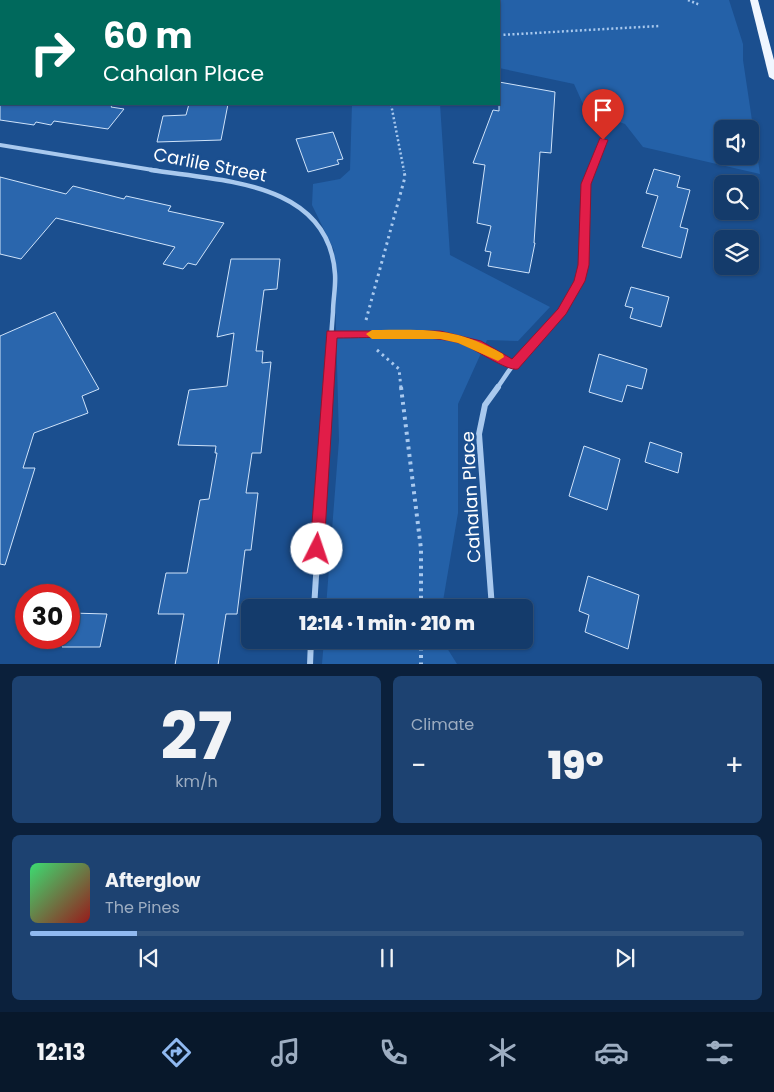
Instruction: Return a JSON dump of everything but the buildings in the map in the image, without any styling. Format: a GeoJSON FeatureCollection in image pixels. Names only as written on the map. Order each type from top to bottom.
{"type":"FeatureCollection","features":[{"type":"Feature","properties":{"kind":"main road"},"geometry":{"type":"LineString","coordinates":[[754,0],[774,77]]}},
{"type":"Feature","properties":{"kind":"street","name":"Cahalan Place"},"geometry":{"type":"LineString","coordinates":[[491,599],[479,434],[485,405],[514,365],[562,312],[580,281],[584,265],[586,184],[603,140]]}},
{"type":"Feature","properties":{"kind":"street","name":"Carlile Street"},"geometry":{"type":"LineString","coordinates":[[0,145],[242,184],[286,198],[299,206],[319,224],[332,248],[335,274],[315,599]]}},
{"type":"Feature","properties":{"kind":"street"},"geometry":{"type":"LineString","coordinates":[[332,334],[440,335],[459,338],[477,345],[514,365]]}},
{"type":"Feature","properties":{"kind":"street"},"geometry":{"type":"LineString","coordinates":[[310,664],[311,649]]}},
{"type":"Feature","properties":{"kind":"path"},"geometry":{"type":"LineString","coordinates":[[688,0],[700,5]]}},
{"type":"Feature","properties":{"kind":"path"},"geometry":{"type":"LineString","coordinates":[[500,36],[660,26]]}},
{"type":"Feature","properties":{"kind":"path"},"geometry":{"type":"LineString","coordinates":[[391,105],[405,177],[362,334],[399,368],[421,549],[421,599]]}},
{"type":"Feature","properties":{"kind":"path"},"geometry":{"type":"LineString","coordinates":[[421,649],[421,664]]}},
{"type":"Feature","properties":{"kind":"shaded area"},"geometry":{"type":"Polygon","coordinates":[[[500,0],[729,0],[743,44],[743,60],[752,120],[714,120],[714,163],[643,147],[625,124],[608,118],[588,115],[574,84],[500,68],[500,0]]]}},
{"type":"Feature","properties":{"kind":"shaded area"},"geometry":{"type":"Polygon","coordinates":[[[352,105],[440,105],[450,255],[550,307],[518,341],[487,340],[458,404],[458,513],[443,599],[327,599],[339,440],[334,250],[312,205],[313,184],[340,179],[350,170],[352,105]]]}},
{"type":"Feature","properties":{"kind":"shaded area"},"geometry":{"type":"Polygon","coordinates":[[[721,165],[759,165],[760,174],[721,165]]]}},
{"type":"Feature","properties":{"kind":"shaded area"},"geometry":{"type":"Polygon","coordinates":[[[323,649],[448,649],[457,664],[322,664],[323,649]]]}},
{"type":"Feature","properties":{"kind":"slow traffic"},"geometry":{"type":"LineString","coordinates":[[372,334],[440,335],[459,338],[477,345],[498,357]]}},
{"type":"Feature","properties":{"kind":"route"},"geometry":{"type":"LineString","coordinates":[[317,549],[332,334],[440,335],[459,338],[477,345],[514,365],[562,312],[580,281],[584,265],[586,184],[603,140]]}}]}
